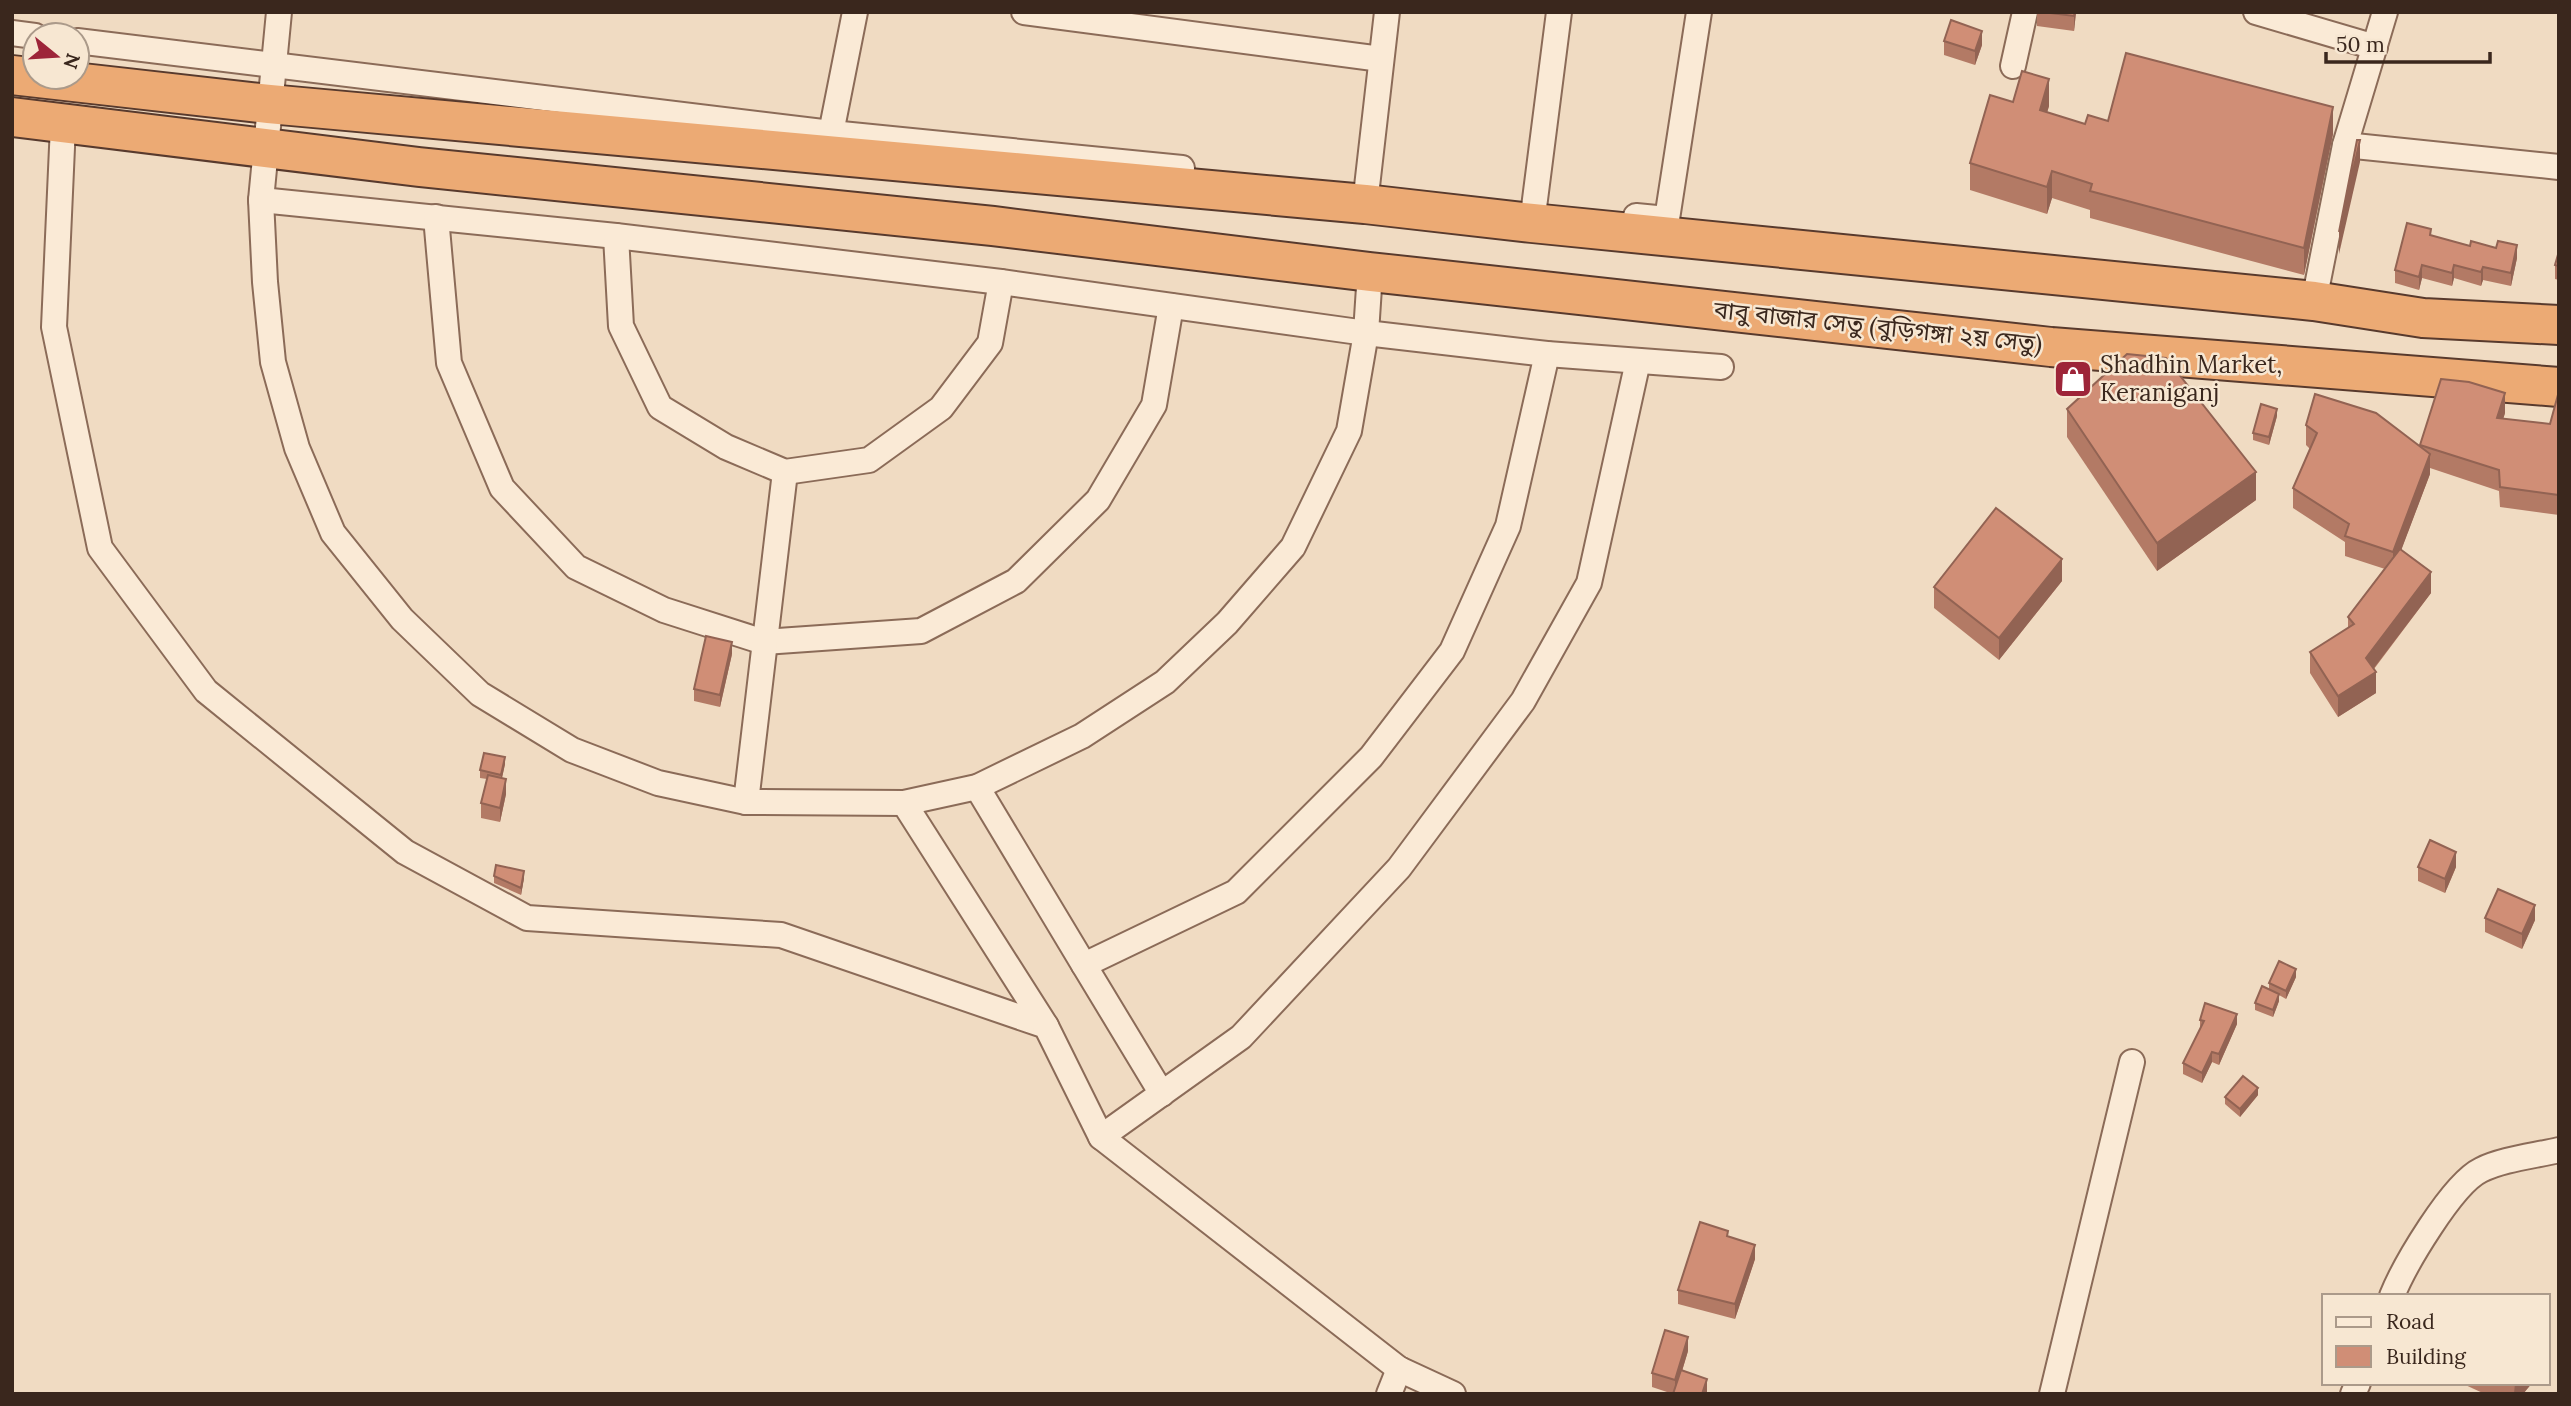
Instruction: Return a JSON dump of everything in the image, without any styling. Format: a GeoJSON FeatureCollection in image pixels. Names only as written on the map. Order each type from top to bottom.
{"type":"FeatureCollection","features":[{"type":"Feature","properties":{"kind":"highway"},"geometry":{"type":"LineString","coordinates":[[12,75],[269,104],[1365,195],[2314,301],[2423,318],[2559,326]]}},
{"type":"Feature","properties":{"kind":"highway","name":"বাবু বাজার সেতু (বুড়িগঙ্গা ২য় সেতু)"},"geometry":{"type":"LineString","coordinates":[[12,117],[419,167],[993,226],[1370,272],[2051,346],[2559,387]]}},
{"type":"Feature","properties":{"kind":"street"},"geometry":{"type":"LineString","coordinates":[[279,12],[261,200],[273,362],[296,448],[333,533],[402,619],[480,694],[572,750],[657,783],[747,802],[904,803],[977,787],[1082,736],[1165,682],[1227,624],[1293,547],[1349,431],[1366,333],[1370,272]]}},
{"type":"Feature","properties":{"kind":"street"},"geometry":{"type":"LineString","coordinates":[[831,133],[855,12]]}},
{"type":"Feature","properties":{"kind":"street"},"geometry":{"type":"LineString","coordinates":[[1024,12],[1381,59]]}},
{"type":"Feature","properties":{"kind":"street"},"geometry":{"type":"LineString","coordinates":[[91,43],[1365,195],[1387,12]]}},
{"type":"Feature","properties":{"kind":"street"},"geometry":{"type":"LineString","coordinates":[[1559,12],[1532,215],[1667,219],[1699,12]]}},
{"type":"Feature","properties":{"kind":"street"},"geometry":{"type":"LineString","coordinates":[[2013,66],[2025,12]]}},
{"type":"Feature","properties":{"kind":"street"},"geometry":{"type":"LineString","coordinates":[[2256,12],[2375,47]]}},
{"type":"Feature","properties":{"kind":"street"},"geometry":{"type":"LineString","coordinates":[[2314,301],[2345,145],[2385,12]]}},
{"type":"Feature","properties":{"kind":"street"},"geometry":{"type":"LineString","coordinates":[[63,125],[54,327],[100,548],[206,691],[405,852],[527,919],[781,935],[1046,1026]]}},
{"type":"Feature","properties":{"kind":"street"},"geometry":{"type":"LineString","coordinates":[[2345,145],[2559,167]]}},
{"type":"Feature","properties":{"kind":"street"},"geometry":{"type":"LineString","coordinates":[[261,200],[616,236],[1000,282],[1366,333],[1547,354],[1721,367]]}},
{"type":"Feature","properties":{"kind":"street"},"geometry":{"type":"LineString","coordinates":[[436,217],[449,363],[502,488],[576,567],[664,610],[764,642],[921,631],[1016,581],[1098,500],[1154,405],[1171,306]]}},
{"type":"Feature","properties":{"kind":"street"},"geometry":{"type":"LineString","coordinates":[[616,236],[621,326],[660,407],[726,447],[785,472],[869,460],[941,408],[990,343],[1000,282]]}},
{"type":"Feature","properties":{"kind":"street"},"geometry":{"type":"LineString","coordinates":[[1084,965],[1236,892],[1371,757],[1452,651],[1508,526],[1547,354]]}},
{"type":"Feature","properties":{"kind":"street"},"geometry":{"type":"LineString","coordinates":[[1101,1137],[1241,1037],[1399,868],[1522,701],[1589,583],[1638,361]]}},
{"type":"Feature","properties":{"kind":"street"},"geometry":{"type":"LineString","coordinates":[[747,802],[785,472]]}},
{"type":"Feature","properties":{"kind":"street"},"geometry":{"type":"LineString","coordinates":[[977,787],[1162,1094]]}},
{"type":"Feature","properties":{"kind":"street"},"geometry":{"type":"LineString","coordinates":[[904,803],[1046,1026],[1101,1137],[1399,1369],[1453,1394]]}},
{"type":"Feature","properties":{"kind":"street"},"geometry":{"type":"LineString","coordinates":[[2052,1394],[2133,1062]]}},
{"type":"Feature","properties":{"kind":"street"},"geometry":{"type":"LineString","coordinates":[[2393,1294],[2400,1276],[2438,1214],[2479,1170],[2559,1150]]}},
{"type":"Feature","properties":{"kind":"street"},"geometry":{"type":"LineString","coordinates":[[1389,1394],[1399,1369]]}},
{"type":"Feature","properties":{"kind":"building"},"geometry":{"type":"Polygon","coordinates":[[[2042,12],[2075,12],[2074,16],[2042,12]]]}},
{"type":"Feature","properties":{"kind":"building"},"geometry":{"type":"Polygon","coordinates":[[[1951,20],[1982,31],[1975,51],[1944,41],[1951,20]]]}},
{"type":"Feature","properties":{"kind":"building"},"geometry":{"type":"Polygon","coordinates":[[[2126,53],[2333,107],[2304,248],[2090,191],[2092,184],[2052,171],[2047,187],[1970,163],[1990,95],[2013,102],[2022,71],[2049,79],[2040,110],[2085,124],[2088,115],[2108,121],[2126,53]]]}},
{"type":"Feature","properties":{"kind":"building"},"geometry":{"type":"Polygon","coordinates":[[[2357,140],[2360,140],[2339,232],[2357,140]]]}},
{"type":"Feature","properties":{"kind":"building"},"geometry":{"type":"Polygon","coordinates":[[[2407,223],[2431,229],[2430,235],[2470,246],[2471,241],[2496,248],[2498,241],[2517,245],[2511,273],[2483,267],[2481,272],[2454,265],[2452,273],[2422,265],[2419,277],[2395,270],[2407,223]]]}},
{"type":"Feature","properties":{"kind":"building"},"geometry":{"type":"Polygon","coordinates":[[[2127,354],[2166,358],[2256,472],[2157,543],[2067,409],[2127,354]]]}},
{"type":"Feature","properties":{"kind":"building"},"geometry":{"type":"Polygon","coordinates":[[[2441,379],[2469,382],[2505,393],[2497,418],[2550,424],[2559,391],[2559,495],[2500,487],[2499,470],[2420,445],[2441,379]]]}},
{"type":"Feature","properties":{"kind":"building"},"geometry":{"type":"Polygon","coordinates":[[[2315,394],[2376,413],[2430,454],[2393,552],[2345,536],[2349,524],[2293,488],[2317,433],[2306,425],[2315,394]]]}},
{"type":"Feature","properties":{"kind":"building"},"geometry":{"type":"Polygon","coordinates":[[[2261,404],[2277,409],[2269,437],[2253,433],[2261,404]]]}},
{"type":"Feature","properties":{"kind":"building"},"geometry":{"type":"Polygon","coordinates":[[[1996,508],[2062,559],[1999,638],[1934,587],[1996,508]]]}},
{"type":"Feature","properties":{"kind":"building"},"geometry":{"type":"Polygon","coordinates":[[[2400,549],[2431,572],[2366,658],[2376,672],[2338,696],[2310,652],[2354,624],[2348,617],[2400,549]]]}},
{"type":"Feature","properties":{"kind":"building"},"geometry":{"type":"Polygon","coordinates":[[[706,636],[732,642],[720,695],[694,689],[706,636]]]}},
{"type":"Feature","properties":{"kind":"building"},"geometry":{"type":"Polygon","coordinates":[[[484,753],[505,757],[501,775],[480,770],[484,753]]]}},
{"type":"Feature","properties":{"kind":"building"},"geometry":{"type":"Polygon","coordinates":[[[488,775],[506,779],[500,808],[481,803],[488,775]]]}},
{"type":"Feature","properties":{"kind":"building"},"geometry":{"type":"Polygon","coordinates":[[[2430,840],[2456,852],[2445,879],[2418,867],[2430,840]]]}},
{"type":"Feature","properties":{"kind":"building"},"geometry":{"type":"Polygon","coordinates":[[[496,865],[524,871],[521,888],[494,876],[496,865]]]}},
{"type":"Feature","properties":{"kind":"building"},"geometry":{"type":"Polygon","coordinates":[[[2498,889],[2535,905],[2522,934],[2485,918],[2498,889]]]}},
{"type":"Feature","properties":{"kind":"building"},"geometry":{"type":"Polygon","coordinates":[[[2279,961],[2296,969],[2286,991],[2269,983],[2279,961]]]}},
{"type":"Feature","properties":{"kind":"building"},"geometry":{"type":"Polygon","coordinates":[[[2262,986],[2279,994],[2273,1010],[2255,1003],[2262,986]]]}},
{"type":"Feature","properties":{"kind":"building"},"geometry":{"type":"Polygon","coordinates":[[[2205,1003],[2237,1014],[2219,1054],[2212,1052],[2202,1073],[2183,1063],[2204,1021],[2200,1020],[2205,1003]]]}},
{"type":"Feature","properties":{"kind":"building"},"geometry":{"type":"Polygon","coordinates":[[[2243,1076],[2258,1088],[2240,1109],[2225,1097],[2243,1076]]]}},
{"type":"Feature","properties":{"kind":"building"},"geometry":{"type":"Polygon","coordinates":[[[1700,1222],[1728,1231],[1727,1236],[1755,1245],[1735,1304],[1678,1290],[1700,1222]]]}},
{"type":"Feature","properties":{"kind":"building"},"geometry":{"type":"Polygon","coordinates":[[[1665,1330],[1688,1337],[1675,1380],[1652,1373],[1665,1330]]]}},
{"type":"Feature","properties":{"kind":"building"},"geometry":{"type":"Polygon","coordinates":[[[1681,1370],[1707,1379],[1702,1394],[1673,1394],[1681,1370]]]}},
{"type":"Feature","properties":{"kind":"place","name":"Shadhin Market, Keraniganj"},"geometry":{"type":"Point","coordinates":[2073,379]}}]}
